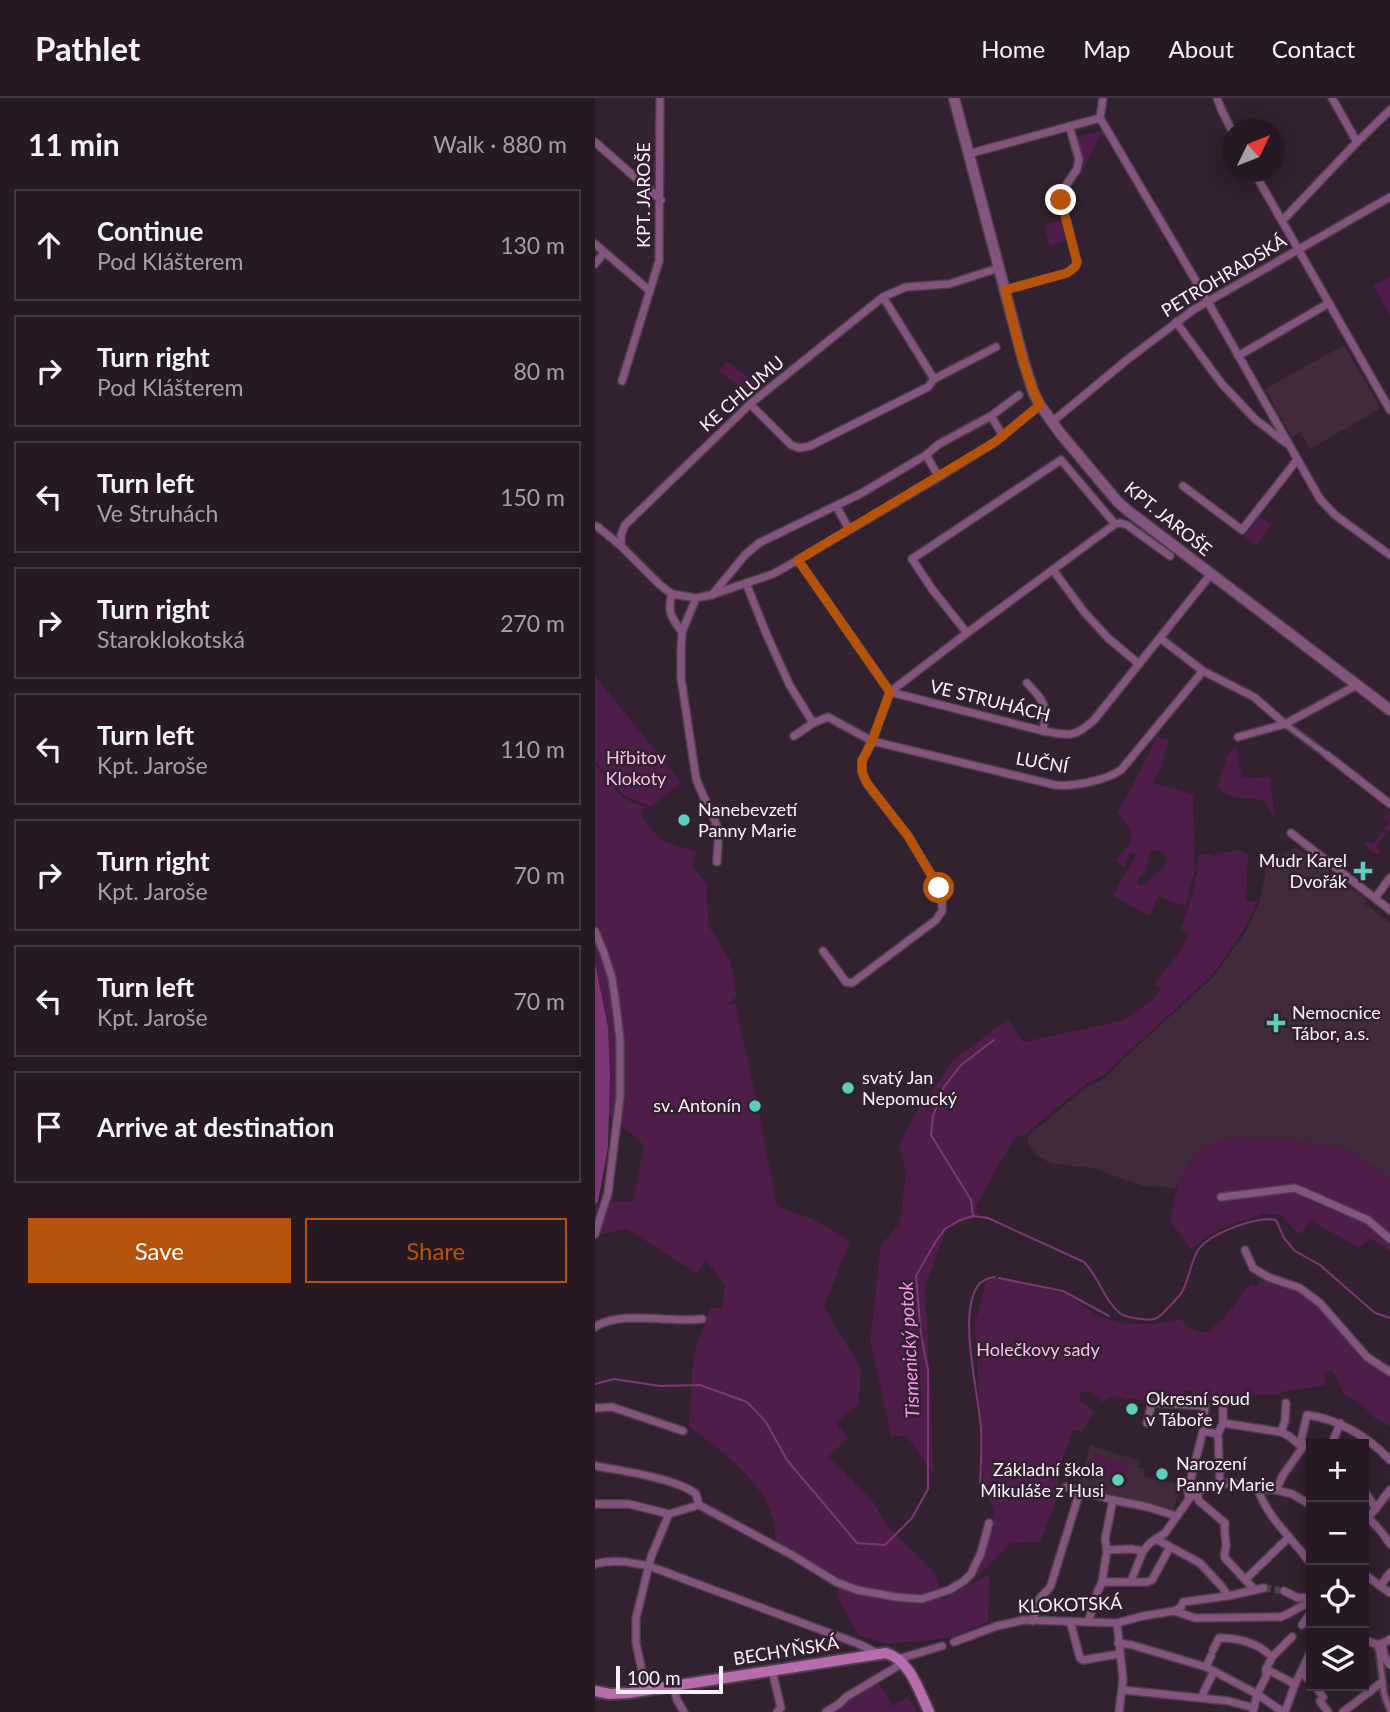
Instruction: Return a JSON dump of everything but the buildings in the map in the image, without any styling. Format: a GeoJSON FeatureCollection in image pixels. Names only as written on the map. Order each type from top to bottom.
{"type":"FeatureCollection","features":[{"type":"Feature","properties":{"kind":"main road","name":"BECHYŇSKÁ"},"geometry":{"type":"LineString","coordinates":[[595,1691],[610,1694],[646,1690],[878,1653],[889,1654],[901,1661]]}},
{"type":"Feature","properties":{"kind":"main road"},"geometry":{"type":"LineString","coordinates":[[901,1661],[929,1712]]}},
{"type":"Feature","properties":{"kind":"street","name":"KPT. JAROŠE"},"geometry":{"type":"LineString","coordinates":[[622,381],[659,261],[660,98]]}},
{"type":"Feature","properties":{"kind":"street","name":"KPT. JAROŠE"},"geometry":{"type":"LineString","coordinates":[[954,98],[1024,363],[1034,394],[1052,422],[1127,510],[1390,710]]}},
{"type":"Feature","properties":{"kind":"street"},"geometry":{"type":"LineString","coordinates":[[1103,98],[1100,118],[1324,505],[1390,555]]}},
{"type":"Feature","properties":{"kind":"street"},"geometry":{"type":"LineString","coordinates":[[1217,98],[1225,119]]}},
{"type":"Feature","properties":{"kind":"street"},"geometry":{"type":"LineString","coordinates":[[1332,98],[1357,142]]}},
{"type":"Feature","properties":{"kind":"street"},"geometry":{"type":"LineString","coordinates":[[1282,221],[1390,110]]}},
{"type":"Feature","properties":{"kind":"street"},"geometry":{"type":"LineString","coordinates":[[968,154],[1100,118]]}},
{"type":"Feature","properties":{"kind":"street"},"geometry":{"type":"LineString","coordinates":[[1005,290],[1067,273],[1077,262],[1061,200],[1065,187],[1077,169],[1079,159],[1069,126]]}},
{"type":"Feature","properties":{"kind":"street"},"geometry":{"type":"LineString","coordinates":[[595,142],[661,200]]}},
{"type":"Feature","properties":{"kind":"street"},"geometry":{"type":"LineString","coordinates":[[1260,182],[1390,410]]}},
{"type":"Feature","properties":{"kind":"street","name":"PETROHRADSKÁ"},"geometry":{"type":"LineString","coordinates":[[1052,422],[1176,322],[1390,197]]}},
{"type":"Feature","properties":{"kind":"street"},"geometry":{"type":"LineString","coordinates":[[595,244],[650,291]]}},
{"type":"Feature","properties":{"kind":"street"},"geometry":{"type":"LineString","coordinates":[[595,264],[604,253]]}},
{"type":"Feature","properties":{"kind":"street","name":"KE CHLUMU"},"geometry":{"type":"LineString","coordinates":[[621,546],[625,525],[750,404],[883,297],[906,287],[949,284],[999,268]]}},
{"type":"Feature","properties":{"kind":"street"},"geometry":{"type":"LineString","coordinates":[[883,297],[934,379]]}},
{"type":"Feature","properties":{"kind":"street"},"geometry":{"type":"LineString","coordinates":[[1238,356],[1329,303]]}},
{"type":"Feature","properties":{"kind":"street"},"geometry":{"type":"LineString","coordinates":[[1176,322],[1215,375],[1255,419],[1289,446]]}},
{"type":"Feature","properties":{"kind":"street"},"geometry":{"type":"LineString","coordinates":[[750,404],[791,445],[800,448],[810,446],[928,387],[934,379],[996,346]]}},
{"type":"Feature","properties":{"kind":"street"},"geometry":{"type":"LineString","coordinates":[[711,595],[745,555],[759,543],[860,494],[926,455],[939,444],[991,416],[1019,395]]}},
{"type":"Feature","properties":{"kind":"street"},"geometry":{"type":"LineString","coordinates":[[595,526],[621,546],[672,594],[696,598],[711,595],[773,574],[798,560],[939,477],[1003,436],[1040,405]]}},
{"type":"Feature","properties":{"kind":"street"},"geometry":{"type":"LineString","coordinates":[[991,416],[1003,436]]}},
{"type":"Feature","properties":{"kind":"street"},"geometry":{"type":"LineString","coordinates":[[926,455],[939,477]]}},
{"type":"Feature","properties":{"kind":"street"},"geometry":{"type":"LineString","coordinates":[[967,633],[912,559],[1061,460],[1115,524]]}},
{"type":"Feature","properties":{"kind":"street"},"geometry":{"type":"LineString","coordinates":[[1183,486],[1242,530],[1297,460]]}},
{"type":"Feature","properties":{"kind":"street"},"geometry":{"type":"LineString","coordinates":[[836,506],[849,529]]}},
{"type":"Feature","properties":{"kind":"street"},"geometry":{"type":"LineString","coordinates":[[823,951],[846,982],[852,983],[936,919],[942,911],[939,888],[926,865],[908,836],[867,783],[862,772],[862,761],[890,692],[1115,524],[1128,525],[1170,556]]}},
{"type":"Feature","properties":{"kind":"street"},"geometry":{"type":"LineString","coordinates":[[798,560],[890,692]]}},
{"type":"Feature","properties":{"kind":"street"},"geometry":{"type":"LineString","coordinates":[[1053,570],[1085,614],[1139,664]]}},
{"type":"Feature","properties":{"kind":"street","name":"VE STRUHÁCH"},"geometry":{"type":"LineString","coordinates":[[890,692],[1043,731],[1068,735],[1081,732],[1094,720],[1210,574]]}},
{"type":"Feature","properties":{"kind":"street"},"geometry":{"type":"LineString","coordinates":[[746,583],[789,684],[813,723],[794,736]]}},
{"type":"Feature","properties":{"kind":"street"},"geometry":{"type":"LineString","coordinates":[[672,594],[669,606],[672,618],[682,632]]}},
{"type":"Feature","properties":{"kind":"street"},"geometry":{"type":"LineString","coordinates":[[696,598],[682,632],[681,678],[698,788],[716,825],[719,839],[717,862]]}},
{"type":"Feature","properties":{"kind":"street"},"geometry":{"type":"LineString","coordinates":[[1160,638],[1203,671],[1254,697],[1390,804]]}},
{"type":"Feature","properties":{"kind":"street","name":"LUČNÍ"},"geometry":{"type":"LineString","coordinates":[[813,723],[828,717],[872,741],[1067,786],[1114,775],[1121,770],[1203,671]]}},
{"type":"Feature","properties":{"kind":"street"},"geometry":{"type":"LineString","coordinates":[[1027,683],[1046,709],[1043,731]]}},
{"type":"Feature","properties":{"kind":"street"},"geometry":{"type":"LineString","coordinates":[[1238,737],[1285,723],[1357,685]]}},
{"type":"Feature","properties":{"kind":"street"},"geometry":{"type":"LineString","coordinates":[[1291,833],[1390,909]]}},
{"type":"Feature","properties":{"kind":"street"},"geometry":{"type":"LineString","coordinates":[[1375,898],[1390,878]]}},
{"type":"Feature","properties":{"kind":"street"},"geometry":{"type":"LineString","coordinates":[[595,930],[612,978],[620,1040],[620,1097],[608,1193],[595,1234]]}},
{"type":"Feature","properties":{"kind":"street"},"geometry":{"type":"LineString","coordinates":[[1221,1197],[1295,1188],[1368,1220],[1390,1239]]}},
{"type":"Feature","properties":{"kind":"street"},"geometry":{"type":"LineString","coordinates":[[1245,1250],[1253,1268],[1268,1277],[1300,1288],[1320,1303],[1365,1355],[1390,1372]]}},
{"type":"Feature","properties":{"kind":"street"},"geometry":{"type":"LineString","coordinates":[[595,1327],[601,1322],[612,1320],[702,1319]]}},
{"type":"Feature","properties":{"kind":"street"},"geometry":{"type":"LineString","coordinates":[[1147,1423],[1152,1403],[1205,1406],[1203,1431],[1188,1490],[1189,1499]]}},
{"type":"Feature","properties":{"kind":"street"},"geometry":{"type":"LineString","coordinates":[[1281,1432],[1286,1403]]}},
{"type":"Feature","properties":{"kind":"street"},"geometry":{"type":"LineString","coordinates":[[595,1408],[612,1407],[683,1431]]}},
{"type":"Feature","properties":{"kind":"street"},"geometry":{"type":"LineString","coordinates":[[1223,1409],[1223,1423],[1218,1434],[1224,1484]]}},
{"type":"Feature","properties":{"kind":"street"},"geometry":{"type":"LineString","coordinates":[[1303,1447],[1301,1440],[1307,1415],[1341,1423],[1390,1460]]}},
{"type":"Feature","properties":{"kind":"street"},"geometry":{"type":"LineString","coordinates":[[1223,1423],[1281,1432],[1303,1447]]}},
{"type":"Feature","properties":{"kind":"street"},"geometry":{"type":"LineString","coordinates":[[1334,1439],[1341,1423]]}},
{"type":"Feature","properties":{"kind":"street"},"geometry":{"type":"LineString","coordinates":[[1203,1431],[1218,1434]]}},
{"type":"Feature","properties":{"kind":"street"},"geometry":{"type":"LineString","coordinates":[[1276,1490],[1303,1447]]}},
{"type":"Feature","properties":{"kind":"street"},"geometry":{"type":"LineString","coordinates":[[595,1466],[685,1486],[697,1495],[699,1505],[837,1582],[857,1590],[896,1597],[922,1599],[949,1590],[964,1581],[971,1574],[981,1553],[989,1523]]}},
{"type":"Feature","properties":{"kind":"street"},"geometry":{"type":"LineString","coordinates":[[1131,1580],[1143,1551],[1164,1532],[1189,1499],[1203,1489],[1224,1484],[1250,1485],[1258,1489],[1292,1493],[1309,1502]]}},
{"type":"Feature","properties":{"kind":"street"},"geometry":{"type":"LineString","coordinates":[[1066,1487],[1178,1515]]}},
{"type":"Feature","properties":{"kind":"street"},"geometry":{"type":"LineString","coordinates":[[1258,1489],[1262,1501],[1280,1527],[1306,1558]]}},
{"type":"Feature","properties":{"kind":"street"},"geometry":{"type":"LineString","coordinates":[[1369,1516],[1390,1490]]}},
{"type":"Feature","properties":{"kind":"street"},"geometry":{"type":"LineString","coordinates":[[1033,1620],[1041,1596],[1050,1589],[1080,1491]]}},
{"type":"Feature","properties":{"kind":"street"},"geometry":{"type":"LineString","coordinates":[[1197,1494],[1199,1501],[1225,1522],[1223,1535],[1226,1544],[1223,1554],[1254,1589]]}},
{"type":"Feature","properties":{"kind":"street"},"geometry":{"type":"LineString","coordinates":[[1369,1498],[1376,1508]]}},
{"type":"Feature","properties":{"kind":"street"},"geometry":{"type":"LineString","coordinates":[[1088,1622],[1102,1581],[1107,1550],[1105,1539],[1113,1500]]}},
{"type":"Feature","properties":{"kind":"street"},"geometry":{"type":"LineString","coordinates":[[595,1504],[629,1504],[669,1514],[699,1505]]}},
{"type":"Feature","properties":{"kind":"street"},"geometry":{"type":"LineString","coordinates":[[646,1690],[636,1643],[637,1610],[649,1566],[669,1514]]}},
{"type":"Feature","properties":{"kind":"street"},"geometry":{"type":"LineString","coordinates":[[1369,1522],[1384,1534],[1390,1544]]}},
{"type":"Feature","properties":{"kind":"street"},"geometry":{"type":"LineString","coordinates":[[1384,1534],[1390,1526]]}},
{"type":"Feature","properties":{"kind":"street"},"geometry":{"type":"LineString","coordinates":[[1245,1579],[1289,1537]]}},
{"type":"Feature","properties":{"kind":"street"},"geometry":{"type":"LineString","coordinates":[[1156,1539],[1200,1563],[1228,1596]]}},
{"type":"Feature","properties":{"kind":"street"},"geometry":{"type":"LineString","coordinates":[[1102,1581],[1152,1580],[1170,1547]]}},
{"type":"Feature","properties":{"kind":"street"},"geometry":{"type":"LineString","coordinates":[[1107,1550],[1143,1551]]}},
{"type":"Feature","properties":{"kind":"street"},"geometry":{"type":"LineString","coordinates":[[595,1564],[618,1561],[649,1566],[878,1653]]}},
{"type":"Feature","properties":{"kind":"street"},"geometry":{"type":"LineString","coordinates":[[1380,1586],[1390,1573]]}},
{"type":"Feature","properties":{"kind":"street"},"geometry":{"type":"LineString","coordinates":[[1369,1578],[1390,1593]]}},
{"type":"Feature","properties":{"kind":"street"},"geometry":{"type":"LineString","coordinates":[[1174,1611],[1181,1607],[1183,1602],[1263,1588]]}},
{"type":"Feature","properties":{"kind":"street"},"geometry":{"type":"LineString","coordinates":[[1284,1591],[1298,1598],[1306,1597]]}},
{"type":"Feature","properties":{"kind":"street","name":"KLOKOTSKÁ"},"geometry":{"type":"LineString","coordinates":[[954,1642],[1012,1622],[1033,1620],[1117,1623],[1174,1611],[1195,1618],[1280,1617],[1306,1605]]}},
{"type":"Feature","properties":{"kind":"street"},"geometry":{"type":"LineString","coordinates":[[1302,1625],[1306,1619]]}},
{"type":"Feature","properties":{"kind":"street"},"geometry":{"type":"LineString","coordinates":[[1070,1621],[1080,1658],[1083,1660],[1119,1654]]}},
{"type":"Feature","properties":{"kind":"street"},"geometry":{"type":"LineString","coordinates":[[1117,1623],[1123,1679],[1119,1712]]}},
{"type":"Feature","properties":{"kind":"street"},"geometry":{"type":"LineString","coordinates":[[1123,1690],[1229,1701],[1253,1710],[1272,1657],[1292,1637]]}},
{"type":"Feature","properties":{"kind":"street"},"geometry":{"type":"LineString","coordinates":[[1201,1698],[1212,1653],[1219,1638],[1253,1644],[1272,1657]]}},
{"type":"Feature","properties":{"kind":"street"},"geometry":{"type":"LineString","coordinates":[[1380,1645],[1390,1639]]}},
{"type":"Feature","properties":{"kind":"street"},"geometry":{"type":"LineString","coordinates":[[1369,1641],[1380,1645],[1390,1665]]}},
{"type":"Feature","properties":{"kind":"street"},"geometry":{"type":"LineString","coordinates":[[1118,1643],[1194,1662],[1257,1694],[1284,1712],[1306,1662]]}},
{"type":"Feature","properties":{"kind":"street"},"geometry":{"type":"LineString","coordinates":[[1380,1645],[1385,1702],[1390,1710]]}},
{"type":"Feature","properties":{"kind":"street"},"geometry":{"type":"LineString","coordinates":[[826,1712],[901,1661],[942,1646]]}},
{"type":"Feature","properties":{"kind":"street"},"geometry":{"type":"LineString","coordinates":[[1266,1669],[1295,1684]]}},
{"type":"Feature","properties":{"kind":"street"},"geometry":{"type":"LineString","coordinates":[[772,1671],[781,1708],[777,1712]]}},
{"type":"Feature","properties":{"kind":"street"},"geometry":{"type":"LineString","coordinates":[[1301,1672],[1306,1677]]}},
{"type":"Feature","properties":{"kind":"street"},"geometry":{"type":"LineString","coordinates":[[1343,1712],[1382,1682]]}},
{"type":"Feature","properties":{"kind":"street"},"geometry":{"type":"LineString","coordinates":[[673,1686],[684,1712]]}},
{"type":"Feature","properties":{"kind":"street"},"geometry":{"type":"LineString","coordinates":[[1319,1691],[1323,1697],[1320,1701],[1328,1712]]}},
{"type":"Feature","properties":{"kind":"shaded area"},"geometry":{"type":"Polygon","coordinates":[[[1344,345],[1381,408],[1310,449],[1300,432],[1292,437],[1265,389],[1344,345]]]}},
{"type":"Feature","properties":{"kind":"shaded area","name":"Nemocnice Tábor, a.s."},"geometry":{"type":"Polygon","coordinates":[[[1297,848],[1366,899],[1365,904],[1390,923],[1390,1179],[1349,1150],[1316,1144],[1210,1144],[1190,1161],[1176,1188],[1144,1186],[1092,1168],[1055,1164],[1037,1155],[1027,1140],[1029,1135],[1087,1087],[1111,1072],[1214,976],[1246,931],[1260,900],[1272,850],[1279,855],[1297,848]]]}},
{"type":"Feature","properties":{"kind":"shaded area"},"geometry":{"type":"Polygon","coordinates":[[[595,963],[608,1027],[610,1074],[608,1147],[598,1202],[595,1204],[595,963]]]}},
{"type":"Feature","properties":{"kind":"shaded area","name":"Základní škola Mikuláše z Husi"},"geometry":{"type":"Polygon","coordinates":[[[1090,1445],[1140,1461],[1138,1467],[1145,1469],[1143,1476],[1180,1485],[1173,1511],[1079,1486],[1090,1445]]]}},
{"type":"Feature","properties":{"kind":"green space"},"geometry":{"type":"Polygon","coordinates":[[[1101,131],[1109,139],[1100,135],[1084,168],[1077,137],[1101,131]]]}},
{"type":"Feature","properties":{"kind":"green space"},"geometry":{"type":"Polygon","coordinates":[[[1061,220],[1067,241],[1050,246],[1044,225],[1061,220]]]}},
{"type":"Feature","properties":{"kind":"green space"},"geometry":{"type":"Polygon","coordinates":[[[1390,276],[1390,316],[1373,286],[1390,276]]]}},
{"type":"Feature","properties":{"kind":"green space"},"geometry":{"type":"Polygon","coordinates":[[[727,361],[755,383],[747,393],[719,371],[727,361]]]}},
{"type":"Feature","properties":{"kind":"green space"},"geometry":{"type":"Polygon","coordinates":[[[1260,516],[1271,525],[1256,546],[1244,537],[1260,516]]]}},
{"type":"Feature","properties":{"kind":"green space","name":"Hřbitov Klokoty"},"geometry":{"type":"Polygon","coordinates":[[[595,676],[680,781],[651,807],[623,795],[595,761],[595,676]]]}},
{"type":"Feature","properties":{"kind":"green space"},"geometry":{"type":"Polygon","coordinates":[[[1157,737],[1169,740],[1161,769],[1153,783],[1193,794],[1195,870],[1185,906],[1158,896],[1150,916],[1113,896],[1136,854],[1130,853],[1124,869],[1115,860],[1131,842],[1130,829],[1117,812],[1157,737]],[[1152,851],[1148,858],[1147,871],[1139,877],[1137,883],[1141,886],[1161,871],[1166,863],[1165,855],[1160,851],[1152,851]]]}},
{"type":"Feature","properties":{"kind":"green space"},"geometry":{"type":"Polygon","coordinates":[[[1236,745],[1242,778],[1270,777],[1275,818],[1264,800],[1233,796],[1218,786],[1227,756],[1236,745]]]}},
{"type":"Feature","properties":{"kind":"green space"},"geometry":{"type":"Polygon","coordinates":[[[595,764],[623,798],[644,807],[641,817],[661,840],[696,852],[693,868],[707,884],[708,925],[731,961],[737,997],[724,1006],[735,1003],[777,1206],[815,1220],[850,1241],[824,1307],[861,1369],[859,1404],[836,1423],[848,1438],[829,1456],[875,1504],[887,1526],[935,1573],[943,1599],[990,1574],[988,1622],[952,1637],[926,1641],[885,1643],[858,1635],[838,1598],[838,1580],[776,1542],[773,1520],[760,1491],[726,1456],[689,1426],[693,1357],[710,1308],[722,1307],[725,1286],[706,1260],[696,1273],[627,1229],[595,1235],[595,1204],[633,1201],[644,1145],[609,1115],[608,1027],[595,963],[595,764]]]}},
{"type":"Feature","properties":{"kind":"green space"},"geometry":{"type":"Polygon","coordinates":[[[1390,810],[1390,828],[1376,846],[1381,851],[1377,855],[1364,845],[1368,841],[1373,844],[1389,822],[1384,818],[1390,810]]]}},
{"type":"Feature","properties":{"kind":"green space"},"geometry":{"type":"Polygon","coordinates":[[[1238,850],[1248,854],[1246,899],[1257,902],[1218,968],[1104,1075],[1086,1084],[1026,1134],[1014,1138],[976,1206],[978,1217],[947,1227],[925,1286],[934,1473],[907,1437],[891,1436],[870,1340],[881,1245],[900,1223],[906,1171],[899,1144],[915,1114],[954,1060],[1008,1019],[1023,1042],[1125,1020],[1153,999],[1161,989],[1154,984],[1177,955],[1189,934],[1180,930],[1193,893],[1198,855],[1216,856],[1217,853],[1238,850]]]}},
{"type":"Feature","properties":{"kind":"green space"},"geometry":{"type":"Polygon","coordinates":[[[1230,1137],[1286,1138],[1340,1147],[1349,1150],[1390,1179],[1390,1252],[1370,1238],[1359,1248],[1311,1221],[1299,1235],[1281,1215],[1264,1214],[1212,1233],[1191,1250],[1170,1220],[1185,1169],[1201,1150],[1213,1143],[1230,1137]]]}},
{"type":"Feature","properties":{"kind":"green space","name":"Holečkovy sady"},"geometry":{"type":"Polygon","coordinates":[[[999,1277],[1065,1294],[1100,1317],[1127,1324],[1156,1324],[1180,1319],[1199,1332],[1213,1328],[1251,1283],[1254,1286],[1259,1285],[1259,1280],[1281,1284],[1294,1289],[1316,1306],[1365,1360],[1390,1375],[1390,1426],[1376,1419],[1362,1405],[1343,1393],[1333,1371],[1327,1371],[1324,1375],[1326,1385],[1279,1394],[1225,1397],[1219,1401],[1195,1399],[1191,1391],[1185,1391],[1182,1398],[1143,1401],[1114,1396],[1102,1402],[1089,1391],[1081,1392],[1079,1400],[1094,1412],[1081,1432],[1073,1430],[1058,1477],[1059,1493],[1040,1542],[1011,1543],[977,1577],[994,1512],[983,1483],[975,1322],[986,1281],[999,1277]]]}},
{"type":"Feature","properties":{"kind":"green space"},"geometry":{"type":"Polygon","coordinates":[[[1096,1454],[1130,1464],[1125,1481],[1091,1470],[1096,1454]]]}},
{"type":"Feature","properties":{"kind":"green space"},"geometry":{"type":"Polygon","coordinates":[[[879,1683],[892,1706],[908,1697],[917,1712],[831,1712],[879,1683]]]}},
{"type":"Feature","properties":{"kind":"waterway"},"geometry":{"type":"LineString","coordinates":[[973,1216],[971,1200],[931,1135],[933,1116],[944,1087],[961,1065],[994,1040]]}},
{"type":"Feature","properties":{"kind":"waterway","name":"Tismenický potok"},"geometry":{"type":"LineString","coordinates":[[595,1384],[614,1379],[660,1386],[700,1385],[747,1402],[766,1422],[787,1460],[857,1543],[885,1545],[912,1518],[928,1489],[928,1370],[921,1335],[916,1276],[945,1229],[960,1220],[973,1216],[988,1218],[1084,1262],[1115,1309],[1129,1317],[1149,1320],[1160,1316],[1179,1296],[1198,1250],[1204,1244],[1223,1232],[1246,1223],[1276,1220],[1284,1238],[1295,1251],[1320,1265],[1375,1313],[1390,1318]]}},
{"type":"Feature","properties":{"kind":"waterway"},"geometry":{"type":"LineString","coordinates":[[980,1484],[981,1430],[971,1356],[969,1317],[977,1287],[985,1280],[995,1277]]}},
{"type":"Feature","properties":{"kind":"waterway"},"geometry":{"type":"LineString","coordinates":[[999,1278],[1063,1291],[1109,1316]]}},
{"type":"Feature","properties":{"kind":"tunnel"},"geometry":{"type":"LineString","coordinates":[[1264,1588],[1284,1591]]}},
{"type":"Feature","properties":{"kind":"place","name":"Nanebevzetí Panny Marie"},"geometry":{"type":"Point","coordinates":[684,820]}},
{"type":"Feature","properties":{"kind":"place","name":"Mudr Karel Dvořák"},"geometry":{"type":"Point","coordinates":[1363,871]}},
{"type":"Feature","properties":{"kind":"place","name":"Nemocnice Tábor, a.s."},"geometry":{"type":"Point","coordinates":[1276,1023]}},
{"type":"Feature","properties":{"kind":"place","name":"svatý Jan Nepomucký"},"geometry":{"type":"Point","coordinates":[848,1088]}},
{"type":"Feature","properties":{"kind":"place","name":"sv. Antonín"},"geometry":{"type":"Point","coordinates":[755,1106]}},
{"type":"Feature","properties":{"kind":"place","name":"Okresní soud v Táboře"},"geometry":{"type":"Point","coordinates":[1132,1409]}},
{"type":"Feature","properties":{"kind":"place","name":"Narození Panny Marie"},"geometry":{"type":"Point","coordinates":[1162,1474]}},
{"type":"Feature","properties":{"kind":"place","name":"Základní škola Mikuláše z Husi"},"geometry":{"type":"Point","coordinates":[1118,1480]}},
{"type":"Feature","properties":{"kind":"route"},"geometry":{"type":"LineString","coordinates":[[939,888],[908,836],[867,783],[862,772],[862,761],[890,692],[798,560],[995,442],[1040,405],[1024,363],[1005,290],[1067,273],[1075,267],[1077,262],[1061,200]]}}]}
